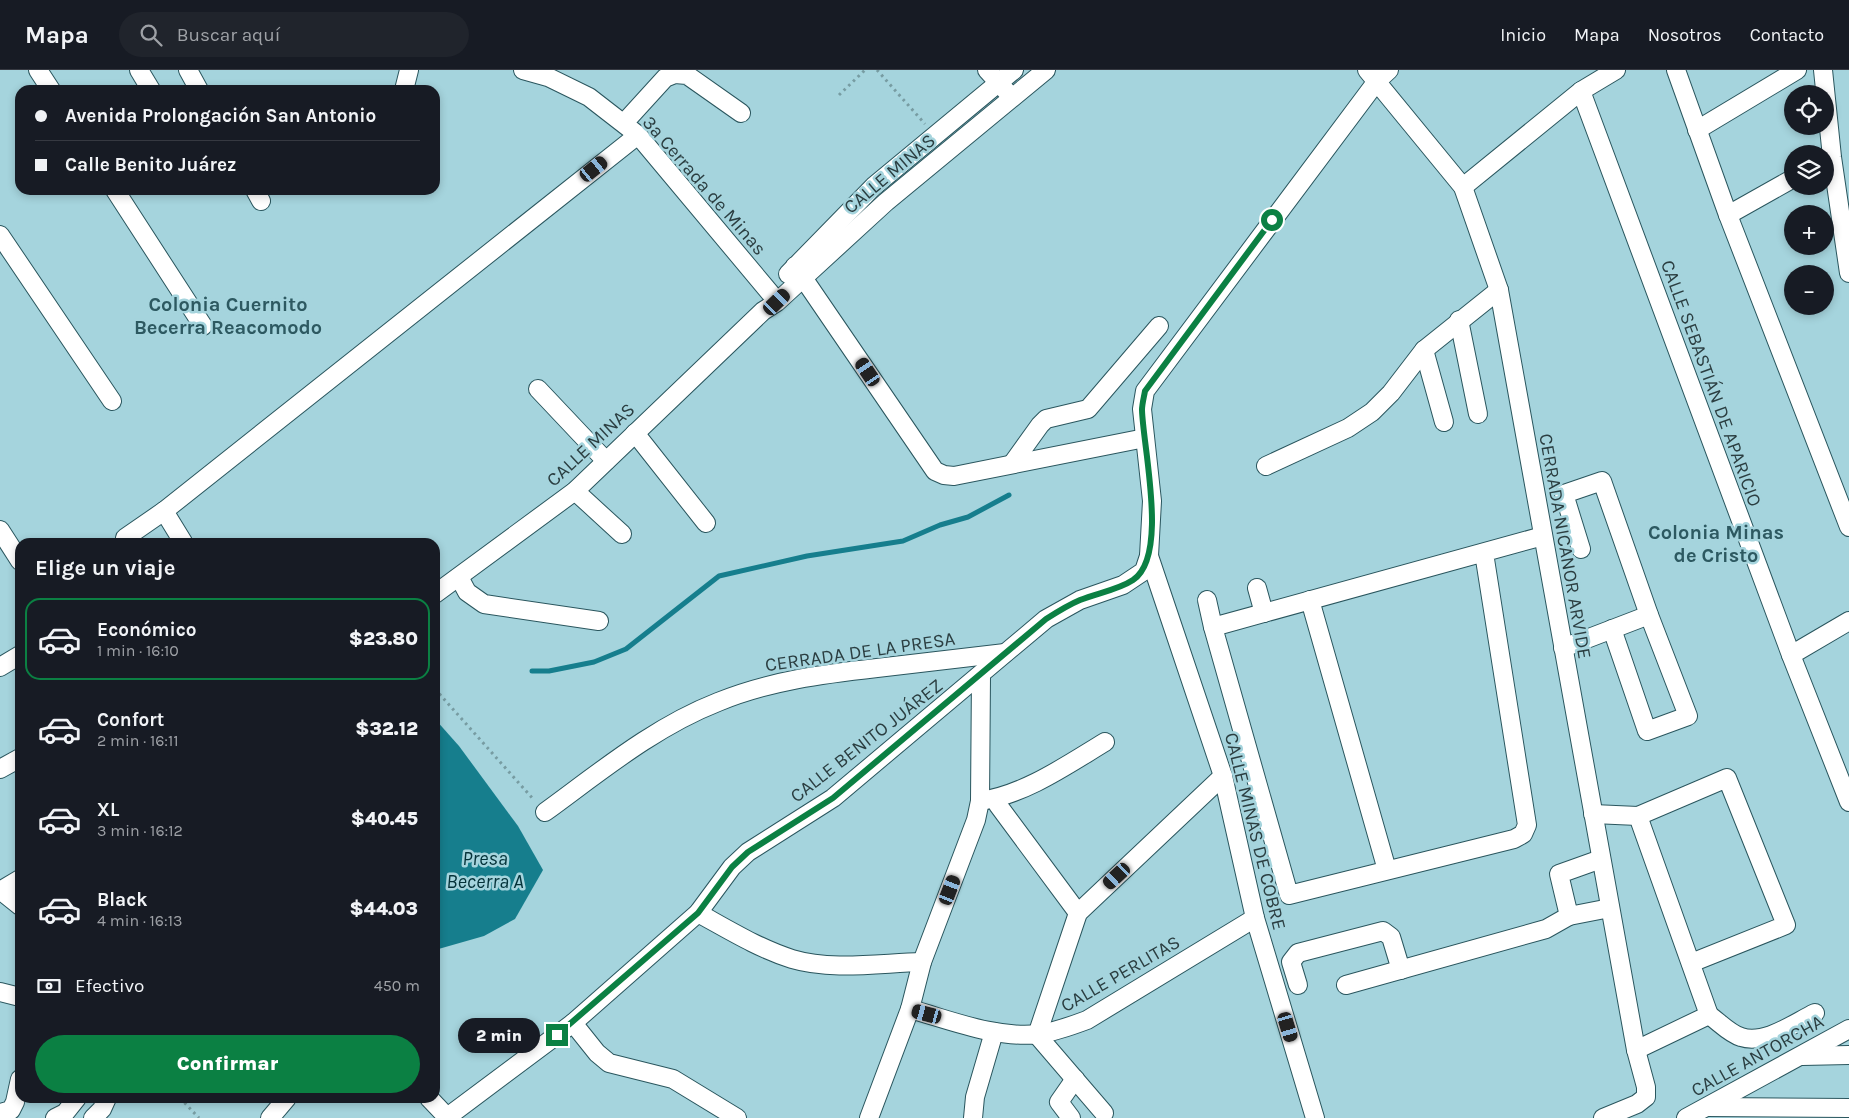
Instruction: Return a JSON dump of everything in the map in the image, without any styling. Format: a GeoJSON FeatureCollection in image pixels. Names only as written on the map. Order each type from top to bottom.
{"type":"FeatureCollection","features":[{"type":"Feature","properties":{"kind":"street"},"geometry":{"type":"LineString","coordinates":[[38,70],[48,85]]}},
{"type":"Feature","properties":{"kind":"street"},"geometry":{"type":"LineString","coordinates":[[139,70],[148,85]]}},
{"type":"Feature","properties":{"kind":"street"},"geometry":{"type":"LineString","coordinates":[[188,70],[196,85]]}},
{"type":"Feature","properties":{"kind":"street"},"geometry":{"type":"LineString","coordinates":[[405,85],[409,70]]}},
{"type":"Feature","properties":{"kind":"street","name":"3ª Cerrada de Minas"},"geometry":{"type":"LineString","coordinates":[[523,70],[552,74],[589,97],[638,135],[771,294]]}},
{"type":"Feature","properties":{"kind":"street"},"geometry":{"type":"LineString","coordinates":[[987,70],[1012,98]]}},
{"type":"Feature","properties":{"kind":"street","name":"CALLE MINAS"},"geometry":{"type":"LineString","coordinates":[[440,590],[575,491],[762,311],[777,302],[799,271],[862,198],[1014,70]]}},
{"type":"Feature","properties":{"kind":"street","name":"CALLE MINAS"},"geometry":{"type":"LineString","coordinates":[[762,311],[771,294],[1046,70]]}},
{"type":"Feature","properties":{"kind":"street"},"geometry":{"type":"LineString","coordinates":[[1463,187],[1580,90],[1616,70]]}},
{"type":"Feature","properties":{"kind":"street"},"geometry":{"type":"LineString","coordinates":[[1676,70],[1728,215],[1849,526]]}},
{"type":"Feature","properties":{"kind":"street"},"geometry":{"type":"LineString","coordinates":[[1697,130],[1797,70]]}},
{"type":"Feature","properties":{"kind":"street"},"geometry":{"type":"LineString","coordinates":[[1823,70],[1827,145]]}},
{"type":"Feature","properties":{"kind":"street"},"geometry":{"type":"LineString","coordinates":[[624,123],[665,78],[675,74],[687,75],[741,112]]}},
{"type":"Feature","properties":{"kind":"street","name":"CERRADA NICANOR ARVIDE"},"geometry":{"type":"LineString","coordinates":[[1378,74],[1463,187],[1499,290],[1636,1050],[1646,1087],[1646,1097],[1637,1104],[1603,1118]]}},
{"type":"Feature","properties":{"kind":"street","name":"CALLE BENITO JUÁREZ"},"geometry":{"type":"LineString","coordinates":[[446,1118],[573,1023],[698,913],[732,867],[748,852],[833,798],[981,676],[1005,653],[1061,609],[1134,580],[1144,570],[1149,556],[1152,501],[1142,409],[1145,391],[1378,74]]}},
{"type":"Feature","properties":{"kind":"street","name":"CALLE SEBASTIÁN DE APARICIO"},"geometry":{"type":"LineString","coordinates":[[1580,90],[1791,654],[1849,802]]}},
{"type":"Feature","properties":{"kind":"street"},"geometry":{"type":"LineString","coordinates":[[125,538],[164,511],[638,135]]}},
{"type":"Feature","properties":{"kind":"street"},"geometry":{"type":"LineString","coordinates":[[1728,215],[1784,184]]}},
{"type":"Feature","properties":{"kind":"street"},"geometry":{"type":"LineString","coordinates":[[1834,192],[1849,273]]}},
{"type":"Feature","properties":{"kind":"street"},"geometry":{"type":"LineString","coordinates":[[118,195],[203,326]]}},
{"type":"Feature","properties":{"kind":"street"},"geometry":{"type":"LineString","coordinates":[[0,235],[112,401]]}},
{"type":"Feature","properties":{"kind":"street"},"geometry":{"type":"LineString","coordinates":[[799,271],[935,471],[944,475],[954,476],[1146,438]]}},
{"type":"Feature","properties":{"kind":"street"},"geometry":{"type":"LineString","coordinates":[[1266,466],[1348,428],[1372,412],[1391,393],[1424,350],[1459,320],[1499,290]]}},
{"type":"Feature","properties":{"kind":"street"},"geometry":{"type":"LineString","coordinates":[[1459,320],[1478,414]]}},
{"type":"Feature","properties":{"kind":"street"},"geometry":{"type":"LineString","coordinates":[[1012,464],[1040,424],[1046,419],[1088,409],[1159,326]]}},
{"type":"Feature","properties":{"kind":"street"},"geometry":{"type":"LineString","coordinates":[[1424,350],[1444,422]]}},
{"type":"Feature","properties":{"kind":"street"},"geometry":{"type":"LineString","coordinates":[[538,389],[606,461]]}},
{"type":"Feature","properties":{"kind":"street"},"geometry":{"type":"LineString","coordinates":[[635,433],[706,523]]}},
{"type":"Feature","properties":{"kind":"street"},"geometry":{"type":"LineString","coordinates":[[1581,549],[1564,494],[1602,481],[1649,615],[1688,716],[1647,731],[1612,629]]}},
{"type":"Feature","properties":{"kind":"street"},"geometry":{"type":"LineString","coordinates":[[575,491],[622,534]]}},
{"type":"Feature","properties":{"kind":"street"},"geometry":{"type":"LineString","coordinates":[[164,511],[181,538]]}},
{"type":"Feature","properties":{"kind":"street"},"geometry":{"type":"LineString","coordinates":[[0,530],[15,553]]}},
{"type":"Feature","properties":{"kind":"street"},"geometry":{"type":"LineString","coordinates":[[1213,627],[1543,536]]}},
{"type":"Feature","properties":{"kind":"street"},"geometry":{"type":"LineString","coordinates":[[1207,600],[1289,895],[1514,839],[1523,834],[1527,825],[1484,553]]}},
{"type":"Feature","properties":{"kind":"street","name":"CALLE MINAS DE COBRE"},"geometry":{"type":"LineString","coordinates":[[1149,556],[1223,776],[1255,918],[1315,1118]]}},
{"type":"Feature","properties":{"kind":"street"},"geometry":{"type":"LineString","coordinates":[[459,577],[467,592],[484,604],[599,621]]}},
{"type":"Feature","properties":{"kind":"street"},"geometry":{"type":"LineString","coordinates":[[1257,588],[1264,613]]}},
{"type":"Feature","properties":{"kind":"street"},"geometry":{"type":"LineString","coordinates":[[1310,600],[1387,870]]}},
{"type":"Feature","properties":{"kind":"street"},"geometry":{"type":"LineString","coordinates":[[1563,648],[1649,615]]}},
{"type":"Feature","properties":{"kind":"street"},"geometry":{"type":"LineString","coordinates":[[1791,654],[1849,621]]}},
{"type":"Feature","properties":{"kind":"street","name":"CERRADA DE LA PRESA"},"geometry":{"type":"LineString","coordinates":[[545,812],[624,754],[675,722],[717,702],[768,685],[825,674],[1005,653]]}},
{"type":"Feature","properties":{"kind":"street"},"geometry":{"type":"LineString","coordinates":[[0,667],[15,658]]}},
{"type":"Feature","properties":{"kind":"street"},"geometry":{"type":"LineString","coordinates":[[870,1118],[910,1009],[922,962],[974,828],[980,801],[981,676]]}},
{"type":"Feature","properties":{"kind":"street"},"geometry":{"type":"LineString","coordinates":[[980,801],[997,799],[1042,778],[1106,742]]}},
{"type":"Feature","properties":{"kind":"street"},"geometry":{"type":"LineString","coordinates":[[0,770],[15,761]]}},
{"type":"Feature","properties":{"kind":"street"},"geometry":{"type":"LineString","coordinates":[[1104,1113],[1037,1034],[1078,913],[1223,776]]}},
{"type":"Feature","properties":{"kind":"street"},"geometry":{"type":"LineString","coordinates":[[1593,814],[1638,816],[1726,778],[1786,925],[1691,963]]}},
{"type":"Feature","properties":{"kind":"street"},"geometry":{"type":"LineString","coordinates":[[998,805],[1078,913]]}},
{"type":"Feature","properties":{"kind":"street"},"geometry":{"type":"LineString","coordinates":[[1638,816],[1709,1015],[1740,1037],[1752,1040],[1768,1036],[1815,1013]]}},
{"type":"Feature","properties":{"kind":"street"},"geometry":{"type":"LineString","coordinates":[[1569,916],[1559,874],[1601,859]]}},
{"type":"Feature","properties":{"kind":"street"},"geometry":{"type":"LineString","coordinates":[[15,882],[0,890],[15,902]]}},
{"type":"Feature","properties":{"kind":"street"},"geometry":{"type":"LineString","coordinates":[[1346,985],[1546,929],[1569,916],[1610,908]]}},
{"type":"Feature","properties":{"kind":"street"},"geometry":{"type":"LineString","coordinates":[[698,913],[760,947],[794,959],[832,965],[922,962]]}},
{"type":"Feature","properties":{"kind":"street","name":"CALLE PERLITAS"},"geometry":{"type":"LineString","coordinates":[[910,1009],[994,1032],[1037,1034],[1066,1028],[1087,1020],[1255,918]]}},
{"type":"Feature","properties":{"kind":"street"},"geometry":{"type":"LineString","coordinates":[[1298,985],[1291,962],[1298,953],[1383,931],[1391,937],[1401,970]]}},
{"type":"Feature","properties":{"kind":"street"},"geometry":{"type":"LineString","coordinates":[[0,992],[15,996]]}},
{"type":"Feature","properties":{"kind":"street"},"geometry":{"type":"LineString","coordinates":[[1636,1050],[1709,1015]]}},
{"type":"Feature","properties":{"kind":"street"},"geometry":{"type":"LineString","coordinates":[[573,1023],[597,1053],[609,1063],[673,1079],[737,1118]]}},
{"type":"Feature","properties":{"kind":"street","name":"CALLE ANTORCHA"},"geometry":{"type":"LineString","coordinates":[[1686,1118],[1705,1112],[1799,1056],[1849,1029]]}},
{"type":"Feature","properties":{"kind":"street"},"geometry":{"type":"LineString","coordinates":[[973,1118],[975,1096],[994,1032]]}},
{"type":"Feature","properties":{"kind":"street"},"geometry":{"type":"LineString","coordinates":[[1799,1056],[1849,1055]]}},
{"type":"Feature","properties":{"kind":"street"},"geometry":{"type":"LineString","coordinates":[[1071,1118],[1059,1102],[1075,1079]]}},
{"type":"Feature","properties":{"kind":"street"},"geometry":{"type":"LineString","coordinates":[[2,1113],[11,1110],[15,1102]]}},
{"type":"Feature","properties":{"kind":"street"},"geometry":{"type":"LineString","coordinates":[[55,1118],[65,1113],[73,1103]]}},
{"type":"Feature","properties":{"kind":"street"},"geometry":{"type":"LineString","coordinates":[[270,1118],[283,1103]]}},
{"type":"Feature","properties":{"kind":"street"},"geometry":{"type":"LineString","coordinates":[[433,1103],[446,1118]]}},
{"type":"Feature","properties":{"kind":"street"},"geometry":{"type":"LineString","coordinates":[[1705,1112],[1849,1108]]}},
{"type":"Feature","properties":{"kind":"path"},"geometry":{"type":"LineString","coordinates":[[839,95],[865,70]]}},
{"type":"Feature","properties":{"kind":"path"},"geometry":{"type":"LineString","coordinates":[[878,70],[936,136]]}},
{"type":"Feature","properties":{"kind":"path"},"geometry":{"type":"LineString","coordinates":[[440,695],[545,812]]}},
{"type":"Feature","properties":{"kind":"path"},"geometry":{"type":"LineString","coordinates":[[185,1103],[200,1118]]}},
{"type":"Feature","properties":{"kind":"water","name":"Presa Becerra A"},"geometry":{"type":"Polygon","coordinates":[[[440,725],[459,746],[518,826],[543,870],[515,919],[484,936],[440,949],[440,725]]]}},
{"type":"Feature","properties":{"kind":"waterway"},"geometry":{"type":"LineString","coordinates":[[532,671],[549,671],[594,662],[626,649],[719,576],[807,556],[903,541],[940,525],[968,517],[1009,495]]}},
{"type":"Feature","properties":{"kind":"district","name":"Colonia Cuernito Becerra Reacomodo"},"geometry":{"type":"Point","coordinates":[228,316]}},
{"type":"Feature","properties":{"kind":"district","name":"Colonia Minas de Cristo"},"geometry":{"type":"Point","coordinates":[1716,544]}},
{"type":"Feature","properties":{"kind":"route"},"geometry":{"type":"LineString","coordinates":[[557,1035],[698,913],[732,867],[748,852],[833,798],[981,676],[1046,619],[1080,600],[1134,580],[1144,570],[1149,556],[1152,501],[1142,409],[1145,391],[1155,375],[1272,220]]}}]}
